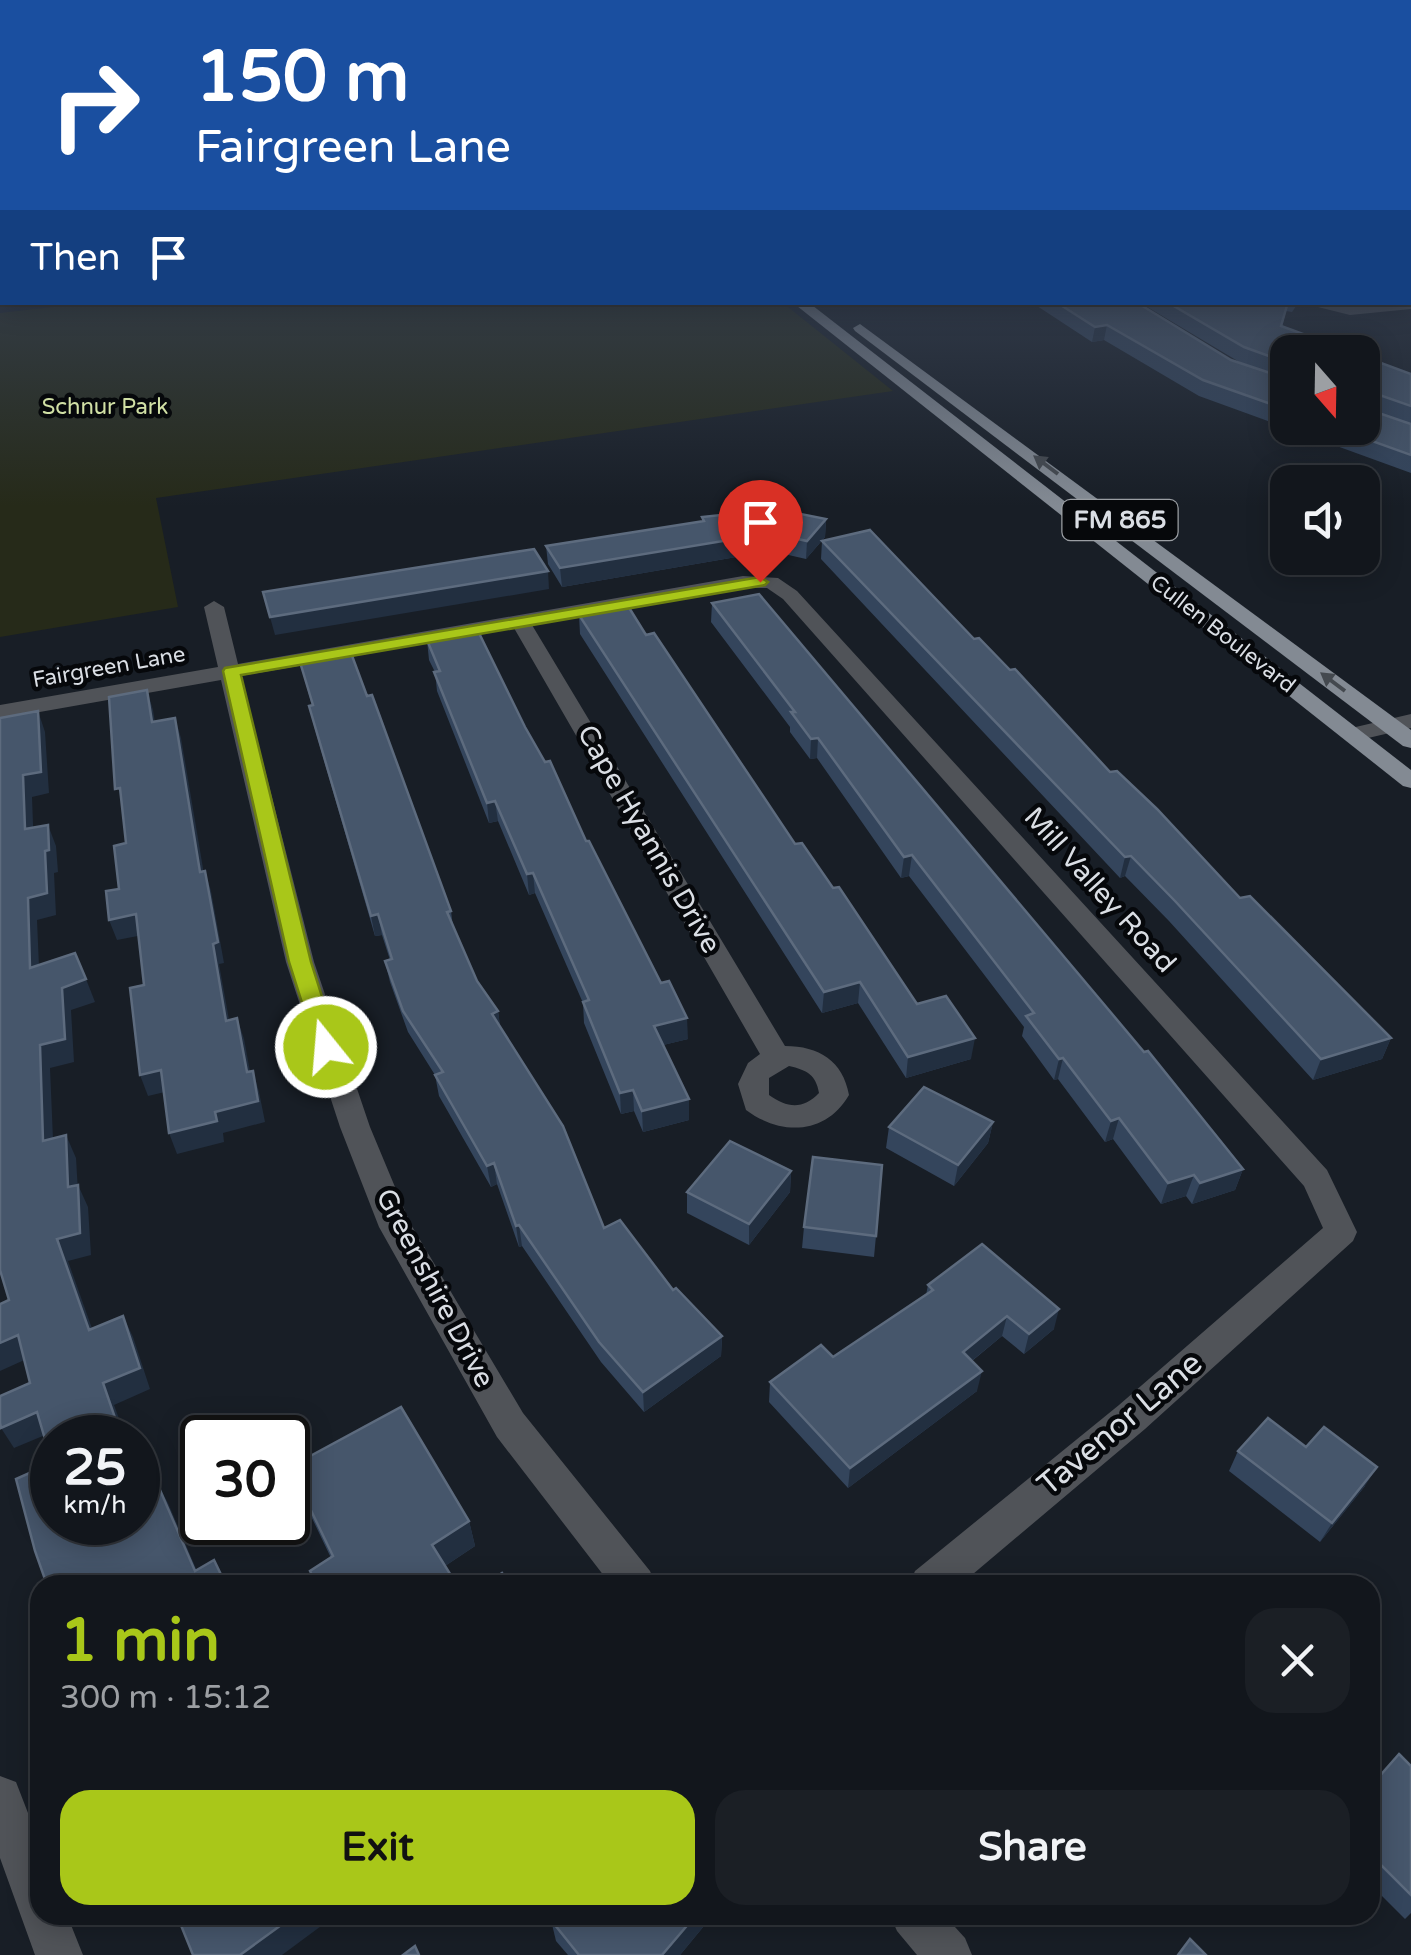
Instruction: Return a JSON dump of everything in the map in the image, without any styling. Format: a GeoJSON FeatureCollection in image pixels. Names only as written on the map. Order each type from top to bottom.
{"type":"FeatureCollection","features":[{"type":"Feature","properties":{"kind":"main road","name":"Cullen Boulevard"},"geometry":{"type":"LineString","coordinates":[[827,324],[1411,781]]}},
{"type":"Feature","properties":{"kind":"main road","name":"Cullen Boulevard"},"geometry":{"type":"LineString","coordinates":[[857,324],[1116,518],[1401,723],[1411,741]]}},
{"type":"Feature","properties":{"kind":"main road"},"geometry":{"type":"LineString","coordinates":[[900,382],[927,377]]}},
{"type":"Feature","properties":{"kind":"main road"},"geometry":{"type":"LineString","coordinates":[[1081,524],[1116,518]]}},
{"type":"Feature","properties":{"kind":"street","name":"Fairgreen Lane"},"geometry":{"type":"LineString","coordinates":[[0,712],[760,582]]}},
{"type":"Feature","properties":{"kind":"street","name":"Mill Valley Road"},"geometry":{"type":"LineString","coordinates":[[760,582],[772,582],[790,594],[1316,1179],[1340,1232],[1308,1261]]}},
{"type":"Feature","properties":{"kind":"street","name":"Greenshire Drive"},"geometry":{"type":"LineString","coordinates":[[214,606],[300,962],[354,1127],[395,1227],[510,1425],[628,1575]]}},
{"type":"Feature","properties":{"kind":"street","name":"Cape Hyannis Drive"},"geometry":{"type":"LineString","coordinates":[[520,621],[777,1058]]}},
{"type":"Feature","properties":{"kind":"street"},"geometry":{"type":"LineString","coordinates":[[1352,735],[1401,723]]}},
{"type":"Feature","properties":{"kind":"street","name":"Tavenor Lane"},"geometry":{"type":"LineString","coordinates":[[941,1575],[1132,1416],[1308,1261]]}},
{"type":"Feature","properties":{"kind":"street"},"geometry":{"type":"LineString","coordinates":[[0,1798],[30,1878]]}},
{"type":"Feature","properties":{"kind":"street"},"geometry":{"type":"LineString","coordinates":[[48,1925],[60,1955]]}},
{"type":"Feature","properties":{"kind":"street"},"geometry":{"type":"LineString","coordinates":[[922,1925],[948,1955]]}},
{"type":"Feature","properties":{"kind":"green space","name":"Schnur Park"},"geometry":{"type":"Polygon","coordinates":[[[0,324],[810,324],[893,391],[156,498],[178,607],[0,637],[0,324]]]}},
{"type":"Feature","properties":{"kind":"building"},"geometry":{"type":"Polygon","coordinates":[[[1091,324],[1172,324],[1231,360],[1270,373],[1270,404],[1203,380],[1107,325],[1091,324]]]}},
{"type":"Feature","properties":{"kind":"building"},"geometry":{"type":"Polygon","coordinates":[[[1205,324],[1282,324],[1306,335],[1270,335],[1270,356],[1244,347],[1205,324]]]}},
{"type":"Feature","properties":{"kind":"building"},"geometry":{"type":"Polygon","coordinates":[[[1380,363],[1411,374],[1411,406],[1380,395],[1380,363]]]}},
{"type":"Feature","properties":{"kind":"building"},"geometry":{"type":"Polygon","coordinates":[[[1380,413],[1411,424],[1411,455],[1380,444],[1380,413]]]}},
{"type":"Feature","properties":{"kind":"building"},"geometry":{"type":"Polygon","coordinates":[[[769,510],[773,532],[791,512],[826,519],[807,541],[771,533],[560,568],[546,546],[704,521],[702,517],[769,510]]]}},
{"type":"Feature","properties":{"kind":"building"},"geometry":{"type":"Polygon","coordinates":[[[870,530],[974,639],[979,638],[1010,670],[1015,669],[1110,772],[1117,771],[1157,809],[1240,898],[1250,896],[1391,1038],[1321,1059],[1175,901],[1131,856],[1125,857],[822,541],[870,530]]]}},
{"type":"Feature","properties":{"kind":"building"},"geometry":{"type":"Polygon","coordinates":[[[534,549],[548,571],[270,617],[263,592],[534,549]]]}},
{"type":"Feature","properties":{"kind":"building"},"geometry":{"type":"Polygon","coordinates":[[[759,594],[1144,1052],[1148,1051],[1243,1169],[1200,1183],[1194,1175],[1168,1183],[1119,1118],[1111,1121],[1026,1016],[1034,1013],[912,855],[904,857],[818,738],[811,739],[712,603],[759,594]]]}},
{"type":"Feature","properties":{"kind":"building"},"geometry":{"type":"Polygon","coordinates":[[[628,606],[646,635],[654,633],[795,844],[802,843],[833,888],[839,887],[917,1004],[946,996],[975,1038],[908,1057],[860,982],[824,992],[579,615],[628,606]]]}},
{"type":"Feature","properties":{"kind":"building"},"geometry":{"type":"Polygon","coordinates":[[[478,631],[525,727],[545,762],[550,761],[586,841],[661,983],[669,981],[687,1018],[654,1026],[689,1099],[642,1111],[633,1090],[620,1093],[583,1002],[589,1000],[533,873],[527,874],[495,801],[487,803],[434,672],[440,671],[427,640],[478,631]]]}},
{"type":"Feature","properties":{"kind":"building"},"geometry":{"type":"Polygon","coordinates":[[[351,653],[367,696],[372,695],[451,911],[447,912],[477,981],[498,1011],[492,1014],[563,1126],[604,1228],[620,1220],[673,1290],[676,1288],[722,1336],[643,1392],[599,1342],[519,1225],[516,1226],[494,1163],[487,1166],[435,1075],[443,1072],[403,1011],[385,961],[392,959],[378,914],[371,916],[309,706],[313,705],[300,662],[351,653]]]}},
{"type":"Feature","properties":{"kind":"building"},"geometry":{"type":"Polygon","coordinates":[[[147,690],[152,722],[175,718],[200,872],[205,871],[218,942],[213,944],[226,1021],[237,1018],[247,1072],[253,1071],[258,1101],[215,1112],[217,1121],[169,1133],[161,1070],[140,1075],[130,988],[144,985],[136,914],[109,920],[106,891],[119,889],[114,846],[126,843],[120,788],[115,789],[109,697],[147,690]]]}},
{"type":"Feature","properties":{"kind":"building"},"geometry":{"type":"Polygon","coordinates":[[[38,711],[41,772],[23,775],[25,829],[48,825],[49,850],[45,851],[47,893],[28,898],[30,968],[75,953],[86,979],[62,988],[65,1039],[40,1045],[43,1141],[66,1135],[68,1187],[78,1185],[80,1233],[57,1239],[89,1330],[123,1316],[140,1368],[103,1383],[114,1415],[37,1412],[1,1428],[0,1396],[30,1383],[18,1335],[0,1343],[0,1304],[9,1300],[0,1270],[0,718],[38,711]]]}},
{"type":"Feature","properties":{"kind":"building"},"geometry":{"type":"Polygon","coordinates":[[[924,1087],[993,1122],[958,1165],[889,1127],[924,1087]]]}},
{"type":"Feature","properties":{"kind":"building"},"geometry":{"type":"Polygon","coordinates":[[[730,1141],[791,1171],[749,1224],[687,1192],[730,1141]]]}},
{"type":"Feature","properties":{"kind":"building"},"geometry":{"type":"Polygon","coordinates":[[[813,1157],[882,1165],[876,1236],[804,1227],[813,1157]]]}},
{"type":"Feature","properties":{"kind":"building"},"geometry":{"type":"Polygon","coordinates":[[[982,1244],[1059,1309],[1029,1334],[1007,1316],[963,1352],[982,1371],[850,1468],[770,1382],[821,1345],[833,1357],[933,1290],[928,1285],[982,1244]]]}},
{"type":"Feature","properties":{"kind":"building"},"geometry":{"type":"Polygon","coordinates":[[[401,1407],[469,1521],[432,1545],[451,1575],[312,1575],[310,1571],[333,1556],[310,1508],[310,1456],[401,1407]]]}},
{"type":"Feature","properties":{"kind":"building"},"geometry":{"type":"Polygon","coordinates":[[[1268,1418],[1306,1447],[1324,1427],[1377,1467],[1332,1523],[1238,1451],[1268,1418]]]}},
{"type":"Feature","properties":{"kind":"building"},"geometry":{"type":"Polygon","coordinates":[[[30,1473],[30,1532],[16,1479],[30,1473]]]}},
{"type":"Feature","properties":{"kind":"building"},"geometry":{"type":"Polygon","coordinates":[[[160,1490],[180,1545],[184,1545],[195,1571],[214,1560],[221,1575],[43,1575],[33,1545],[160,1545],[160,1490]]]}},
{"type":"Feature","properties":{"kind":"building"},"geometry":{"type":"Polygon","coordinates":[[[1399,1754],[1411,1766],[1411,1895],[1380,1864],[1380,1776],[1399,1754]]]}},
{"type":"Feature","properties":{"kind":"building"},"geometry":{"type":"Polygon","coordinates":[[[181,1925],[281,1925],[240,1955],[193,1955],[181,1925]]]}},
{"type":"Feature","properties":{"kind":"building"},"geometry":{"type":"Polygon","coordinates":[[[555,1925],[688,1925],[662,1955],[579,1955],[555,1925]]]}},
{"type":"Feature","properties":{"kind":"building"},"geometry":{"type":"Polygon","coordinates":[[[1190,1939],[1206,1955],[1178,1955],[1190,1939]]]}},
{"type":"Feature","properties":{"kind":"building"},"geometry":{"type":"Polygon","coordinates":[[[415,1946],[419,1955],[403,1955],[415,1946]]]}},
{"type":"Feature","properties":{"kind":"route"},"geometry":{"type":"LineString","coordinates":[[326,1047],[300,962],[232,671],[760,582]]}}]}
